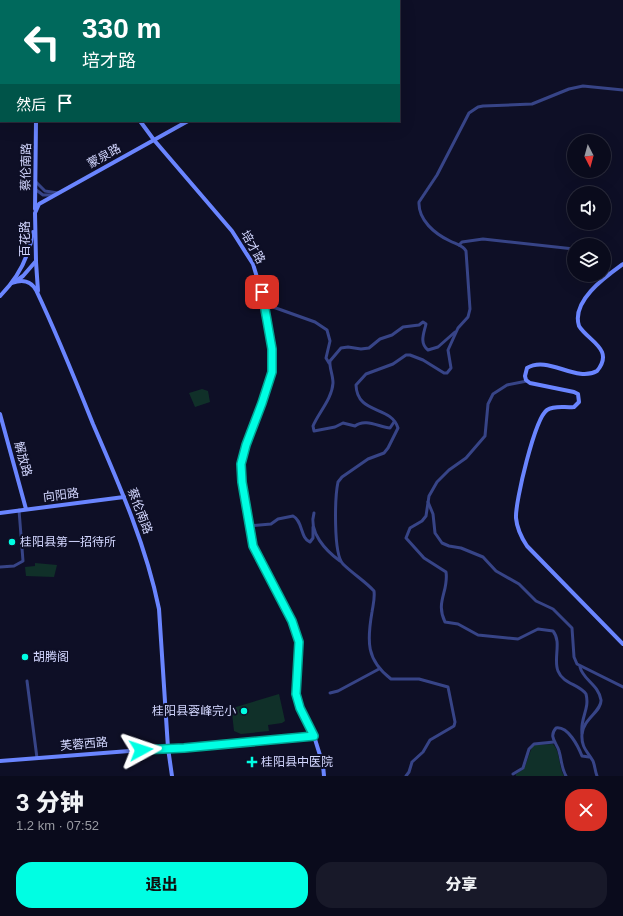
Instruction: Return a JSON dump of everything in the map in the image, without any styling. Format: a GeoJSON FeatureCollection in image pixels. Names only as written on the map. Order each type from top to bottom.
{"type":"FeatureCollection","features":[{"type":"Feature","properties":{"kind":"street"},"geometry":{"type":"LineString","coordinates":[[343,564],[337,547],[336,499],[338,482],[342,477],[368,460],[380,455],[388,448],[398,428],[394,422],[363,402],[357,392],[356,385],[359,380],[372,370],[393,364],[410,354],[423,360],[440,372],[447,373],[451,368],[448,350],[460,324],[468,317],[470,309],[466,251],[430,227],[421,215],[419,202],[437,175],[473,110],[483,106],[532,104],[576,87],[591,86],[623,90]]}},
{"type":"Feature","properties":{"kind":"street","name":"蔡伦南路"},"geometry":{"type":"LineString","coordinates":[[35,213],[36,122]]}},
{"type":"Feature","properties":{"kind":"street","name":"培才路"},"geometry":{"type":"LineString","coordinates":[[141,122],[154,140],[232,231],[253,264],[263,296],[272,349],[272,372],[246,445],[241,464],[242,482],[253,546],[292,621],[299,642],[296,694],[300,708],[314,736],[323,765],[324,776]]}},
{"type":"Feature","properties":{"kind":"street","name":"蒙泉路"},"geometry":{"type":"LineString","coordinates":[[35,213],[39,204],[186,122]]}},
{"type":"Feature","properties":{"kind":"street"},"geometry":{"type":"LineString","coordinates":[[36,182],[45,191],[58,193]]}},
{"type":"Feature","properties":{"kind":"street"},"geometry":{"type":"LineString","coordinates":[[35,189],[43,195],[54,195]]}},
{"type":"Feature","properties":{"kind":"street","name":"百花路"},"geometry":{"type":"LineString","coordinates":[[0,296],[12,283],[32,267],[36,259],[35,213]]}},
{"type":"Feature","properties":{"kind":"street","name":"百花路"},"geometry":{"type":"LineString","coordinates":[[12,283],[29,250],[35,213]]}},
{"type":"Feature","properties":{"kind":"street"},"geometry":{"type":"LineString","coordinates":[[459,245],[462,242],[483,239],[567,248]]}},
{"type":"Feature","properties":{"kind":"street","name":"蔡伦南路"},"geometry":{"type":"LineString","coordinates":[[36,259],[39,295]]}},
{"type":"Feature","properties":{"kind":"street"},"geometry":{"type":"LineString","coordinates":[[611,274],[623,264]]}},
{"type":"Feature","properties":{"kind":"street","name":"蔡伦南路"},"geometry":{"type":"LineString","coordinates":[[12,283],[20,281],[28,282],[35,288],[39,295],[124,497],[142,546],[155,587],[159,609],[168,748],[172,776]]}},
{"type":"Feature","properties":{"kind":"street"},"geometry":{"type":"LineString","coordinates":[[527,381],[524,376],[526,368],[537,364],[586,374],[597,371],[602,362],[602,351],[597,342],[579,326],[577,312],[584,298],[602,282]]}},
{"type":"Feature","properties":{"kind":"street"},"geometry":{"type":"LineString","coordinates":[[263,296],[268,296],[270,304],[273,308],[315,322],[327,330],[330,341],[326,358],[332,372],[332,387],[315,422],[313,429],[314,431],[335,427],[343,423],[355,426],[361,423],[366,423],[390,428],[394,422]]}},
{"type":"Feature","properties":{"kind":"street"},"geometry":{"type":"LineString","coordinates":[[329,363],[341,348],[369,348],[380,339],[392,335],[403,327],[419,325],[424,322],[426,324],[423,340],[425,347],[428,350],[438,347],[456,332]]}},
{"type":"Feature","properties":{"kind":"street"},"geometry":{"type":"LineString","coordinates":[[597,776],[594,764],[585,750],[582,733],[581,724],[588,705],[586,694],[559,674],[556,662],[557,636],[553,631],[538,629],[518,639],[478,635],[458,624],[445,622],[441,612],[441,602],[445,586],[446,572],[420,554],[406,538],[410,528],[422,521],[426,516],[428,502],[433,489],[442,476],[466,458],[484,436],[488,404],[493,394],[507,385],[527,381],[536,385],[569,390],[578,394],[580,398],[578,405],[574,407],[552,408],[543,414],[540,419],[523,473],[517,503],[516,518],[520,534],[527,546],[623,644]]}},
{"type":"Feature","properties":{"kind":"street","name":"解放路"},"geometry":{"type":"LineString","coordinates":[[0,414],[26,509]]}},
{"type":"Feature","properties":{"kind":"street","name":"向阳路"},"geometry":{"type":"LineString","coordinates":[[0,513],[124,497]]}},
{"type":"Feature","properties":{"kind":"street"},"geometry":{"type":"LineString","coordinates":[[428,502],[433,514],[435,533],[444,545],[461,548],[483,558],[496,572],[514,580],[536,601],[553,609],[569,624],[573,630],[575,661],[597,689],[601,703],[598,709],[586,720],[582,733]]}},
{"type":"Feature","properties":{"kind":"street"},"geometry":{"type":"LineString","coordinates":[[0,568],[14,566],[23,561],[19,510]]}},
{"type":"Feature","properties":{"kind":"street"},"geometry":{"type":"LineString","coordinates":[[249,526],[271,524],[278,519],[293,516],[299,522],[306,540],[310,542],[313,538],[314,513]]}},
{"type":"Feature","properties":{"kind":"street"},"geometry":{"type":"LineString","coordinates":[[313,526],[322,543],[374,591],[369,648],[372,658],[380,669],[391,679],[418,679],[448,687],[450,692],[455,722],[454,726],[430,740],[423,752],[412,762],[406,776]]}},
{"type":"Feature","properties":{"kind":"street"},"geometry":{"type":"LineString","coordinates":[[580,666],[623,687]]}},
{"type":"Feature","properties":{"kind":"street"},"geometry":{"type":"LineString","coordinates":[[330,693],[338,691],[380,669]]}},
{"type":"Feature","properties":{"kind":"street"},"geometry":{"type":"LineString","coordinates":[[27,681],[37,758]]}},
{"type":"Feature","properties":{"kind":"street"},"geometry":{"type":"LineString","coordinates":[[566,776],[561,764],[559,750],[554,742],[553,730],[559,728],[576,742],[582,756],[589,758]]}},
{"type":"Feature","properties":{"kind":"street","name":"芙蓉西路"},"geometry":{"type":"LineString","coordinates":[[0,761],[184,748],[314,736]]}},
{"type":"Feature","properties":{"kind":"street"},"geometry":{"type":"LineString","coordinates":[[513,774],[523,768],[529,749],[534,744],[554,742]]}},
{"type":"Feature","properties":{"kind":"green space"},"geometry":{"type":"Polygon","coordinates":[[[202,389],[208,391],[210,402],[195,407],[189,393],[202,389]]]}},
{"type":"Feature","properties":{"kind":"green space"},"geometry":{"type":"Polygon","coordinates":[[[35,563],[57,565],[54,577],[26,576],[25,567],[35,566],[35,563]]]}},
{"type":"Feature","properties":{"kind":"green space"},"geometry":{"type":"Polygon","coordinates":[[[279,694],[285,721],[282,723],[268,725],[269,731],[241,734],[234,731],[232,713],[216,717],[216,713],[279,694]]]}},
{"type":"Feature","properties":{"kind":"green space"},"geometry":{"type":"Polygon","coordinates":[[[553,744],[556,748],[564,776],[516,776],[516,774],[524,769],[534,745],[553,744]]]}},
{"type":"Feature","properties":{"kind":"place","name":"桂阳县第一招待所"},"geometry":{"type":"Point","coordinates":[12,542]}},
{"type":"Feature","properties":{"kind":"place","name":"胡腾阁"},"geometry":{"type":"Point","coordinates":[25,657]}},
{"type":"Feature","properties":{"kind":"place","name":"桂阳县蓉峰完小"},"geometry":{"type":"Point","coordinates":[244,711]}},
{"type":"Feature","properties":{"kind":"place","name":"桂阳县中医院"},"geometry":{"type":"Point","coordinates":[252,762]}},
{"type":"Feature","properties":{"kind":"route"},"geometry":{"type":"LineString","coordinates":[[141,750],[184,748],[314,736],[300,708],[296,694],[299,642],[292,621],[253,546],[242,482],[241,464],[246,445],[272,372],[272,349],[262,292]]}}]}
